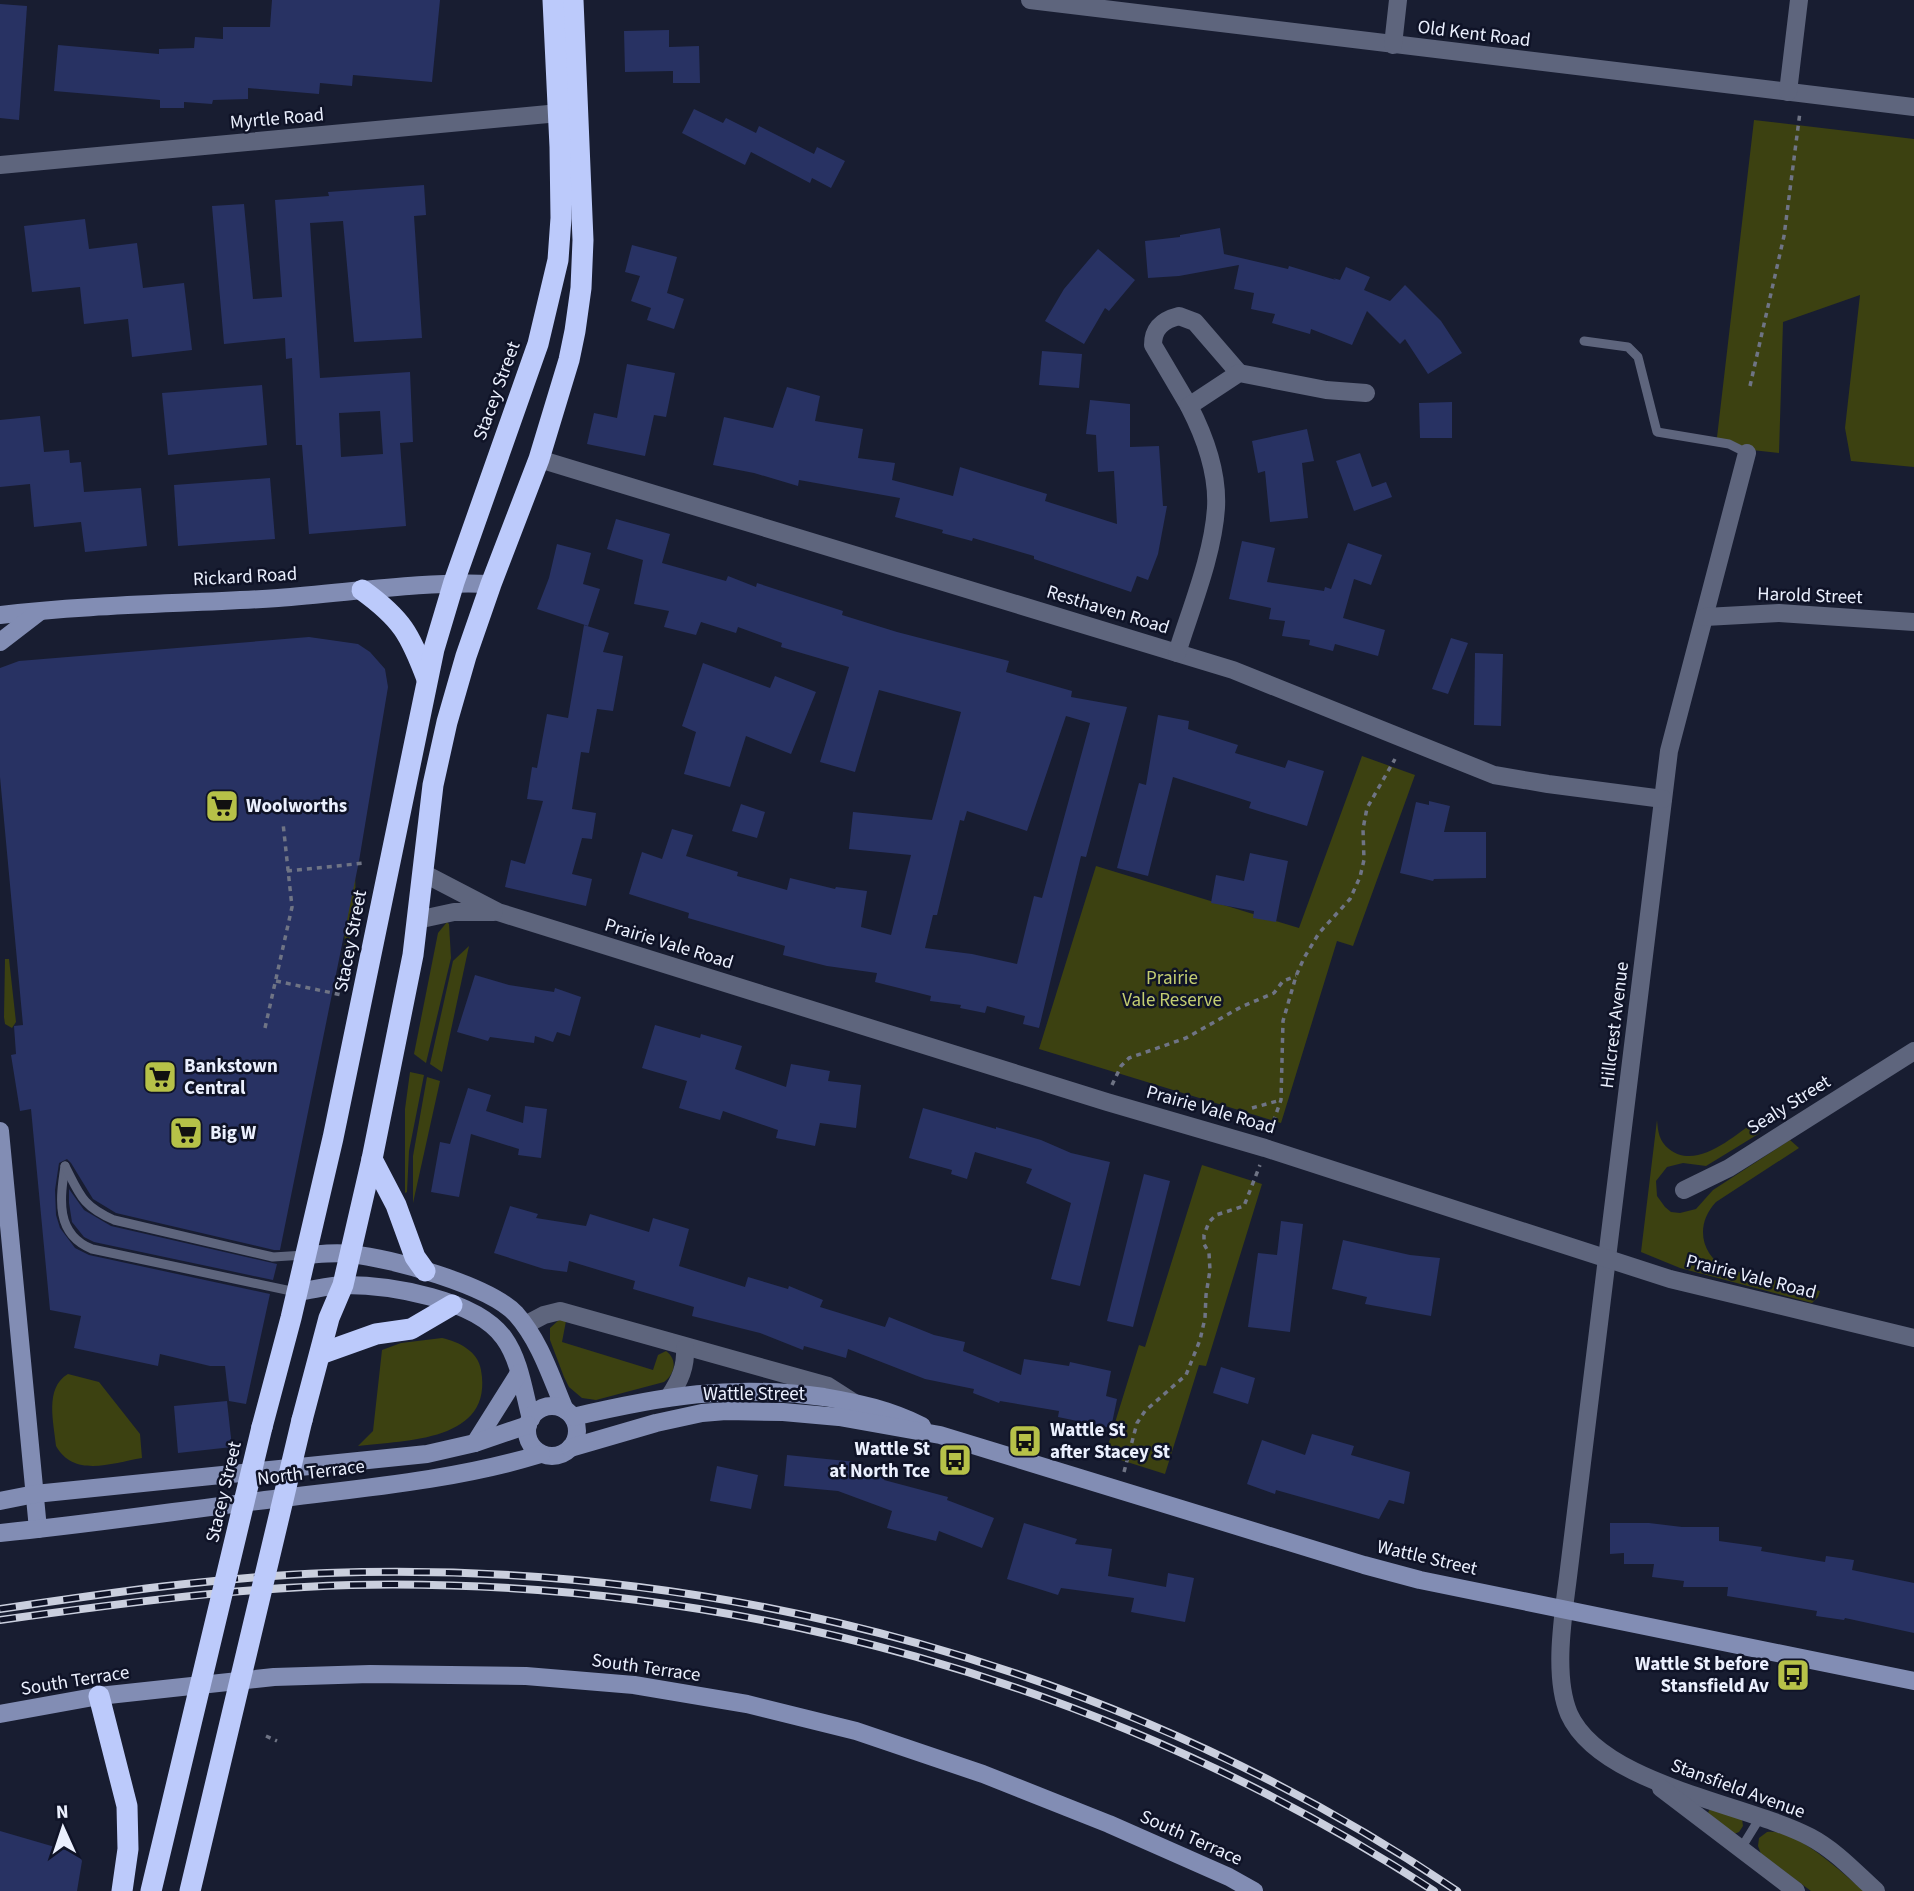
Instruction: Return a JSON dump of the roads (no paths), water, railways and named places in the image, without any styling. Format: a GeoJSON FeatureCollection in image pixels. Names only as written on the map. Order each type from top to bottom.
{"type":"FeatureCollection","features":[{"type":"Feature","properties":{"kind":"highway","name":"Stacey Street"},"geometry":{"type":"LineString","coordinates":[[151,1891],[262,1427],[307,1255],[427,679],[454,582],[538,344],[552,293],[561,218],[553,0]]}},
{"type":"Feature","properties":{"kind":"highway"},"geometry":{"type":"LineString","coordinates":[[190,1891],[302,1420],[329,1318],[343,1285],[372,1159],[413,955],[433,785],[447,722],[491,584],[539,459],[569,360],[581,288],[582,205],[573,0]]}},
{"type":"Feature","properties":{"kind":"highway"},"geometry":{"type":"LineString","coordinates":[[362,590],[394,615],[405,629],[415,646],[427,679]]}},
{"type":"Feature","properties":{"kind":"highway"},"geometry":{"type":"LineString","coordinates":[[372,1159],[396,1205],[415,1256],[425,1271]]}},
{"type":"Feature","properties":{"kind":"highway"},"geometry":{"type":"LineString","coordinates":[[320,1354],[376,1334],[411,1329],[452,1305]]}},
{"type":"Feature","properties":{"kind":"highway"},"geometry":{"type":"LineString","coordinates":[[99,1696],[127,1806],[128,1849],[122,1891]]}},
{"type":"Feature","properties":{"kind":"main road","name":"Rickard Road"},"geometry":{"type":"LineString","coordinates":[[0,615],[153,602],[279,597],[454,582],[491,584]]}},
{"type":"Feature","properties":{"kind":"main road"},"geometry":{"type":"LineString","coordinates":[[0,642],[42,610]]}},
{"type":"Feature","properties":{"kind":"main road"},"geometry":{"type":"LineString","coordinates":[[0,1130],[38,1529]]}},
{"type":"Feature","properties":{"kind":"main road"},"geometry":{"type":"LineString","coordinates":[[298,1292],[343,1285],[413,1293],[452,1305],[485,1320],[504,1338],[519,1373],[529,1422],[530,1442],[541,1454],[556,1455],[570,1448],[577,1433],[569,1413],[534,1338],[513,1311],[487,1295],[425,1271],[349,1253],[307,1255]]}},
{"type":"Feature","properties":{"kind":"main road"},"geometry":{"type":"LineString","coordinates":[[475,1443],[519,1373]]}},
{"type":"Feature","properties":{"kind":"main road","name":"Wattle Street"},"geometry":{"type":"LineString","coordinates":[[569,1413],[701,1392],[754,1390],[853,1402],[895,1413],[940,1435]]}},
{"type":"Feature","properties":{"kind":"main road"},"geometry":{"type":"LineString","coordinates":[[529,1422],[542,1409],[557,1407],[569,1413]]}},
{"type":"Feature","properties":{"kind":"main road","name":"Wattle Street"},"geometry":{"type":"LineString","coordinates":[[570,1448],[681,1417],[726,1411],[815,1415],[940,1435],[1420,1580],[1914,1681]]}},
{"type":"Feature","properties":{"kind":"main road","name":"North Terrace"},"geometry":{"type":"LineString","coordinates":[[0,1501],[35,1494],[428,1454],[475,1443],[529,1422]]}},
{"type":"Feature","properties":{"kind":"main road","name":"North Terrace"},"geometry":{"type":"LineString","coordinates":[[0,1533],[447,1475],[495,1467],[541,1454]]}},
{"type":"Feature","properties":{"kind":"main road","name":"South Terrace"},"geometry":{"type":"LineString","coordinates":[[0,1714],[99,1696],[274,1677],[370,1674],[526,1676],[634,1685],[747,1704],[869,1735],[983,1774],[1096,1819],[1229,1877],[1254,1891]]}},
{"type":"Feature","properties":{"kind":"street","name":"Old Kent Road"},"geometry":{"type":"LineString","coordinates":[[1030,0],[1914,107]]}},
{"type":"Feature","properties":{"kind":"street"},"geometry":{"type":"LineString","coordinates":[[1393,45],[1398,0]]}},
{"type":"Feature","properties":{"kind":"street"},"geometry":{"type":"LineString","coordinates":[[1788,92],[1799,0]]}},
{"type":"Feature","properties":{"kind":"street","name":"Myrtle Road"},"geometry":{"type":"LineString","coordinates":[[0,165],[559,113]]}},
{"type":"Feature","properties":{"kind":"street"},"geometry":{"type":"LineString","coordinates":[[1177,653],[1206,560],[1216,509],[1216,488],[1202,430],[1153,345],[1156,330],[1162,323],[1179,316],[1187,317],[1203,331],[1238,373],[1326,390],[1366,393]]}},
{"type":"Feature","properties":{"kind":"street"},"geometry":{"type":"LineString","coordinates":[[1189,405],[1238,373]]}},
{"type":"Feature","properties":{"kind":"street","name":"Hillcrest Avenue"},"geometry":{"type":"LineString","coordinates":[[1564,1610],[1669,751],[1747,453]]}},
{"type":"Feature","properties":{"kind":"street","name":"Resthaven Road"},"geometry":{"type":"LineString","coordinates":[[539,459],[1254,678],[1494,775],[1548,785],[1663,799]]}},
{"type":"Feature","properties":{"kind":"street","name":"Harold Street"},"geometry":{"type":"LineString","coordinates":[[1705,617],[1779,613],[1914,622]]}},
{"type":"Feature","properties":{"kind":"street","name":"Prairie Vale Road"},"geometry":{"type":"LineString","coordinates":[[423,873],[498,912],[1091,1097],[1265,1148],[1608,1259],[1721,1293],[1914,1338]]}},
{"type":"Feature","properties":{"kind":"street","name":"Prairie Vale Road"},"geometry":{"type":"LineString","coordinates":[[417,920],[454,912],[498,912]]}},
{"type":"Feature","properties":{"kind":"street","name":"Sealy Street"},"geometry":{"type":"LineString","coordinates":[[1684,1190],[1729,1168],[1914,1051]]}},
{"type":"Feature","properties":{"kind":"street","name":"Wattle Street"},"geometry":{"type":"LineString","coordinates":[[525,1325],[544,1315],[560,1311],[828,1386],[853,1402]]}},
{"type":"Feature","properties":{"kind":"street","name":"Wattle Street"},"geometry":{"type":"LineString","coordinates":[[669,1397],[681,1378],[686,1360],[685,1348]]}},
{"type":"Feature","properties":{"kind":"street","name":"Stansfield Avenue"},"geometry":{"type":"LineString","coordinates":[[1564,1610],[1562,1682],[1569,1713],[1591,1743],[1651,1779],[1761,1816],[1811,1837],[1876,1891]]}},
{"type":"Feature","properties":{"kind":"street","name":"Stansfield Avenue"},"geometry":{"type":"LineString","coordinates":[[1651,1779],[1740,1850],[1797,1891]]}},
{"type":"Feature","properties":{"kind":"lane"},"geometry":{"type":"LineString","coordinates":[[1584,341],[1628,347],[1639,357],[1657,432],[1729,444],[1747,453]]}},
{"type":"Feature","properties":{"kind":"lane"},"geometry":{"type":"LineString","coordinates":[[298,1292],[92,1250],[79,1244],[71,1237],[62,1213],[65,1166],[86,1205],[114,1220],[273,1257],[307,1255]]}},
{"type":"Feature","properties":{"kind":"lane"},"geometry":{"type":"LineString","coordinates":[[1740,1850],[1761,1816]]}},
{"type":"Feature","properties":{"kind":"railway"},"geometry":{"type":"LineString","coordinates":[[0,1609],[204,1582],[327,1573],[476,1573],[625,1585],[772,1609],[917,1643],[1059,1689],[1197,1745],[1330,1813],[1457,1891]]}},
{"type":"Feature","properties":{"kind":"railway"},"geometry":{"type":"LineString","coordinates":[[0,1620],[219,1593],[351,1585],[494,1587],[637,1600],[777,1623],[916,1657],[1051,1700],[1183,1754],[1311,1818],[1434,1891]]}},
{"type":"Feature","properties":{"kind":"place","name":"Woolworths"},"geometry":{"type":"Point","coordinates":[222,806]}},
{"type":"Feature","properties":{"kind":"place","name":"Bankstown Central"},"geometry":{"type":"Point","coordinates":[160,1077]}},
{"type":"Feature","properties":{"kind":"place","name":"Big W"},"geometry":{"type":"Point","coordinates":[186,1133]}},
{"type":"Feature","properties":{"kind":"place","name":"Wattle St after Stacey St"},"geometry":{"type":"Point","coordinates":[1025,1441]}},
{"type":"Feature","properties":{"kind":"place","name":"Wattle St at North Tce"},"geometry":{"type":"Point","coordinates":[955,1460]}},
{"type":"Feature","properties":{"kind":"place","name":"Wattle St before Stansfield Av"},"geometry":{"type":"Point","coordinates":[1793,1675]}},
{"type":"Feature","properties":{"kind":"park label","name":"Prairie Vale Reserve"},"geometry":{"type":"Point","coordinates":[1172,989]}}]}
